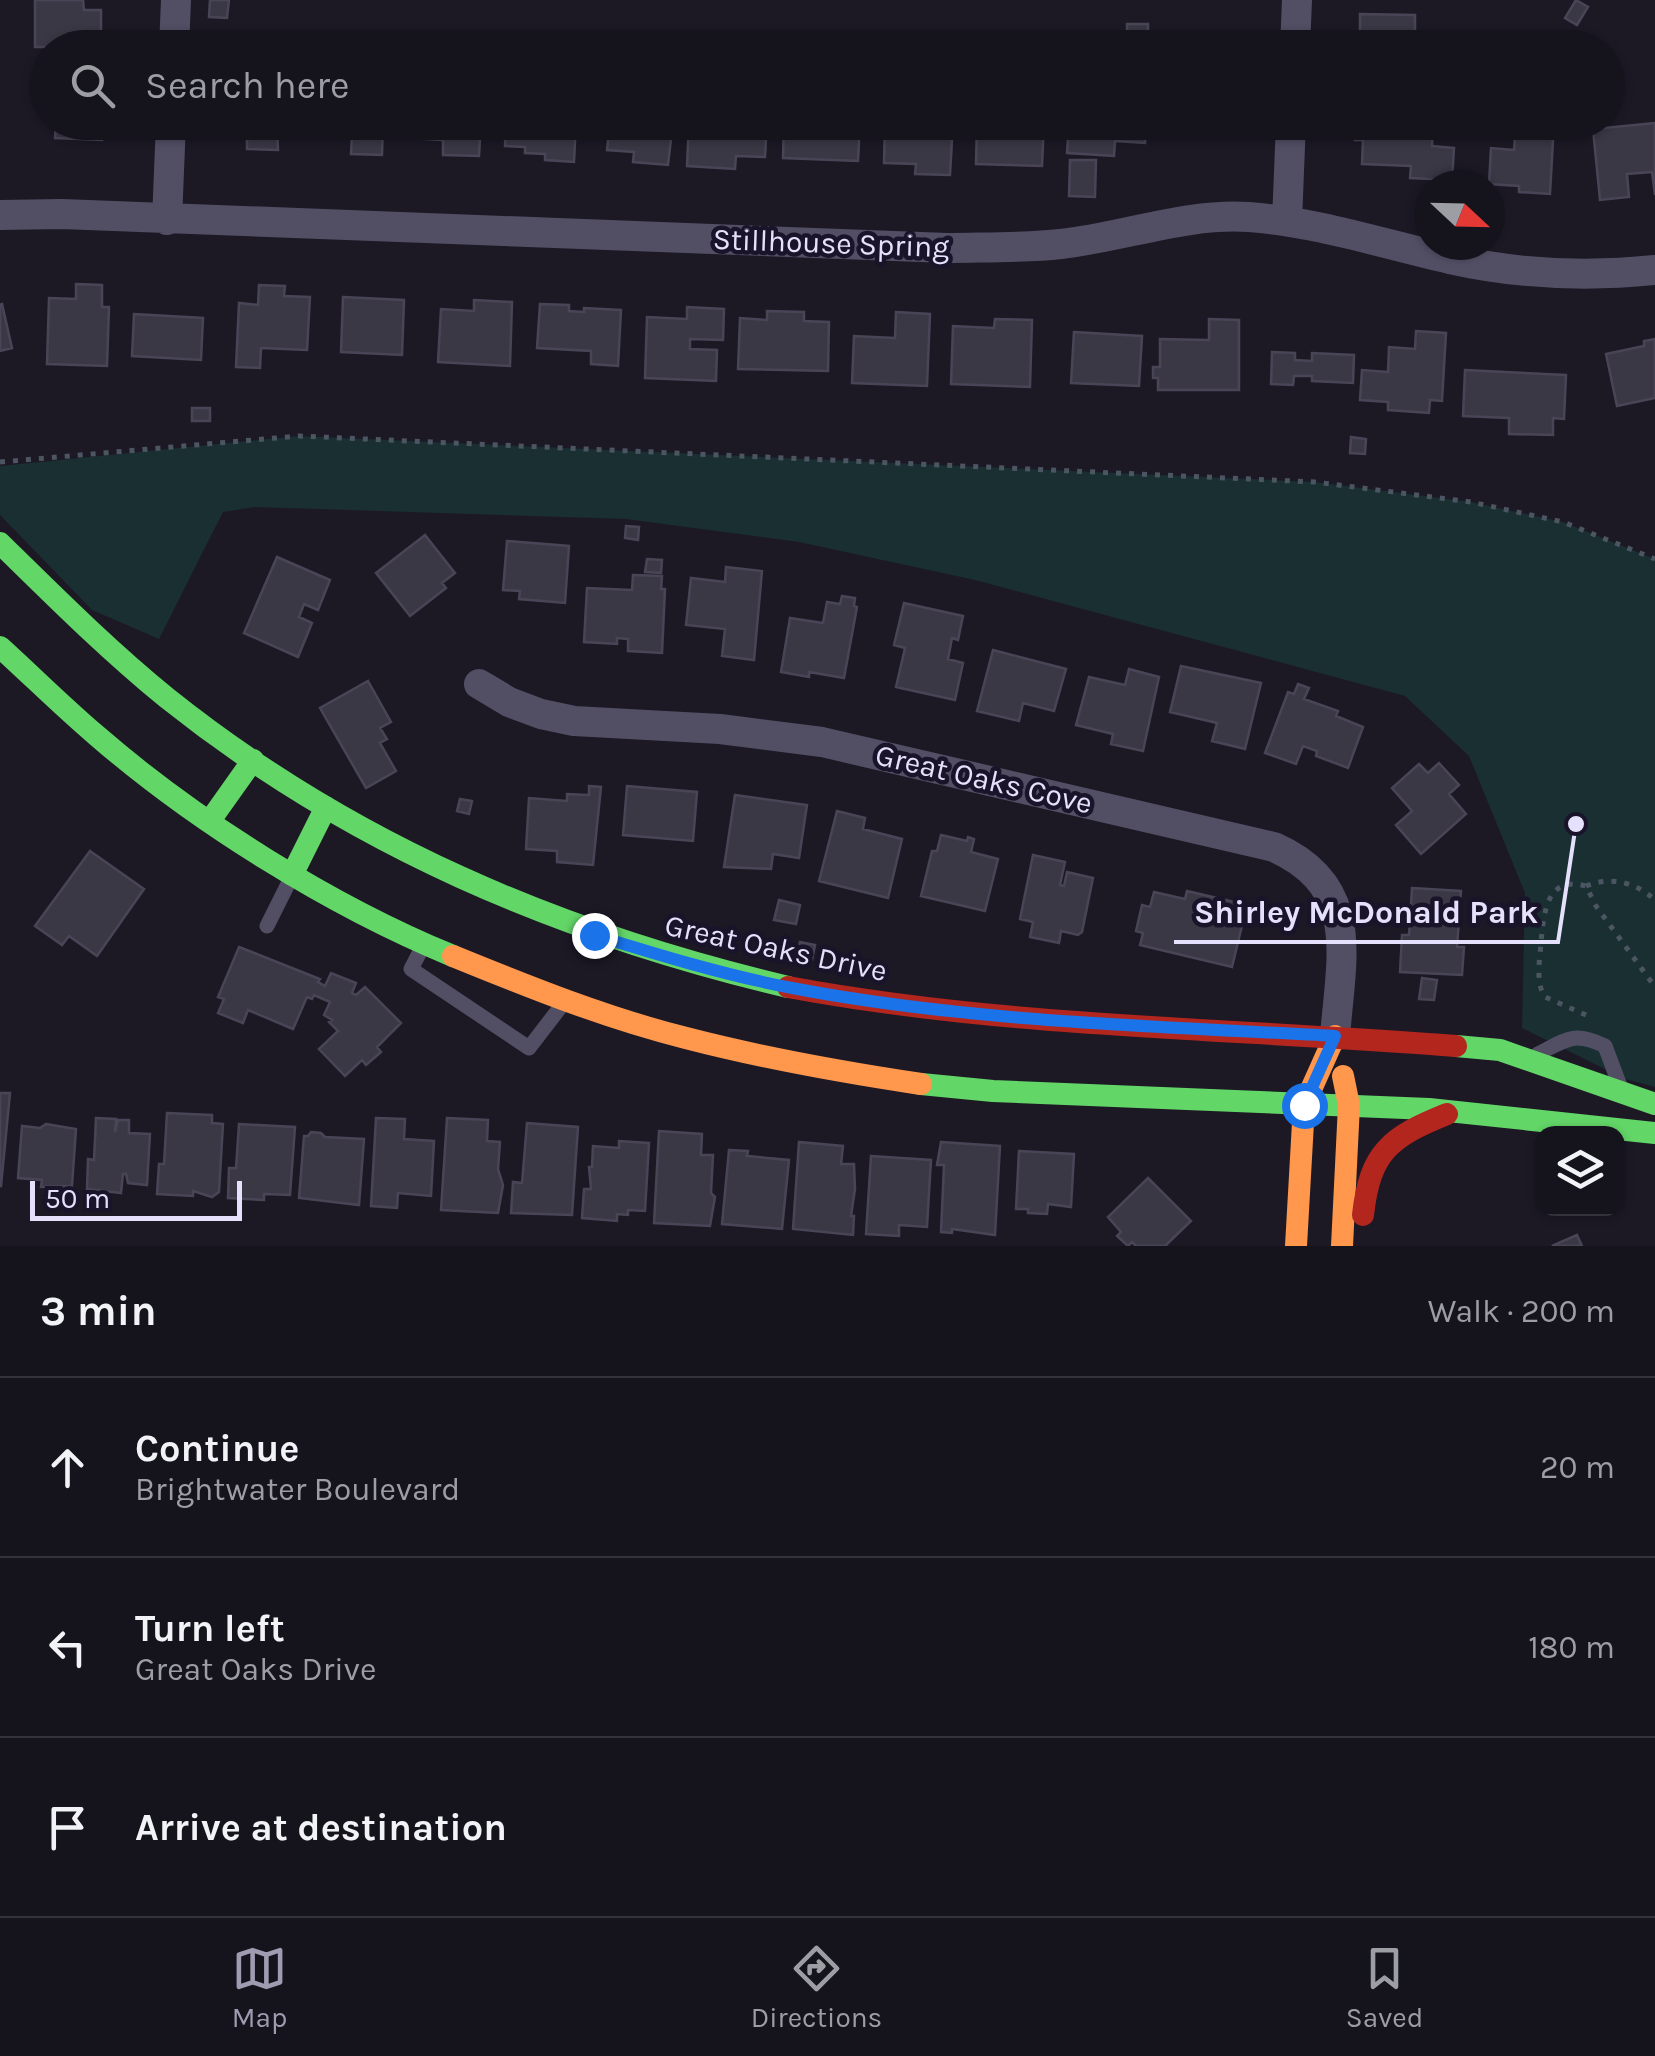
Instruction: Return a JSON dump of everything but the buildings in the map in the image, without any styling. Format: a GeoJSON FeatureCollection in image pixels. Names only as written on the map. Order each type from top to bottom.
{"type":"FeatureCollection","features":[{"type":"Feature","properties":{"kind":"street"},"geometry":{"type":"LineString","coordinates":[[175,30],[176,0]]}},
{"type":"Feature","properties":{"kind":"street"},"geometry":{"type":"LineString","coordinates":[[1295,30],[1297,0]]}},
{"type":"Feature","properties":{"kind":"street"},"geometry":{"type":"LineString","coordinates":[[167,220],[170,140]]}},
{"type":"Feature","properties":{"kind":"street"},"geometry":{"type":"LineString","coordinates":[[1287,221],[1290,140]]}},
{"type":"Feature","properties":{"kind":"street","name":"Stillhouse Spring"},"geometry":{"type":"LineString","coordinates":[[0,215],[62,214],[947,248],[1061,244],[1209,216],[1287,221],[1502,268],[1585,274],[1655,270]]}},
{"type":"Feature","properties":{"kind":"street","name":"Great Oaks Drive"},"geometry":{"type":"LineString","coordinates":[[0,543],[88,630],[170,699],[253,760],[326,807],[452,876],[594,935],[692,965],[775,984],[918,1007],[1500,1050],[1530,1058],[1582,1082],[1655,1104]]}},
{"type":"Feature","properties":{"kind":"street"},"geometry":{"type":"LineString","coordinates":[[0,647],[110,748],[209,822],[292,875],[353,909],[566,1001],[709,1045],[835,1072],[947,1088],[1457,1110],[1655,1133]]}},
{"type":"Feature","properties":{"kind":"street","name":"Great Oaks Cove"},"geometry":{"type":"LineString","coordinates":[[479,684],[509,702],[574,721],[720,728],[822,742],[1274,848],[1298,858],[1318,874],[1332,896],[1340,920],[1335,1036]]}},
{"type":"Feature","properties":{"kind":"street"},"geometry":{"type":"LineString","coordinates":[[209,822],[253,760]]}},
{"type":"Feature","properties":{"kind":"street"},"geometry":{"type":"LineString","coordinates":[[292,875],[326,807]]}},
{"type":"Feature","properties":{"kind":"street"},"geometry":{"type":"LineString","coordinates":[[1335,1036],[1349,1105],[1342,1246]]}},
{"type":"Feature","properties":{"kind":"street"},"geometry":{"type":"LineString","coordinates":[[1296,1246],[1304,1105],[1335,1036]]}},
{"type":"Feature","properties":{"kind":"street"},"geometry":{"type":"LineString","coordinates":[[1361,1246],[1366,1183],[1377,1158],[1400,1132],[1457,1110]]}},
{"type":"Feature","properties":{"kind":"lane"},"geometry":{"type":"LineString","coordinates":[[267,926],[292,875]]}},
{"type":"Feature","properties":{"kind":"lane"},"geometry":{"type":"LineString","coordinates":[[425,942],[412,969],[529,1048],[566,1001]]}},
{"type":"Feature","properties":{"kind":"lane"},"geometry":{"type":"LineString","coordinates":[[1530,1058],[1574,1036],[1589,1038],[1605,1046],[1622,1095]]}},
{"type":"Feature","properties":{"kind":"path"},"geometry":{"type":"LineString","coordinates":[[0,462],[299,436],[1316,482],[1472,502],[1562,522],[1655,559]]}},
{"type":"Feature","properties":{"kind":"path"},"geometry":{"type":"LineString","coordinates":[[1599,1022],[1540,992],[1547,902],[1559,888],[1573,882],[1586,886],[1606,878],[1624,882],[1655,900]]}},
{"type":"Feature","properties":{"kind":"path"},"geometry":{"type":"LineString","coordinates":[[1586,886],[1596,906],[1655,987]]}},
{"type":"Feature","properties":{"kind":"green space"},"geometry":{"type":"Polygon","coordinates":[[[299,436],[1315,482],[1471,502],[1563,522],[1655,559],[1655,1087],[1625,1079],[1522,1028],[1525,893],[1469,756],[1405,696],[975,580],[799,542],[626,519],[255,507],[223,512],[159,639],[92,610],[0,515],[0,466],[299,436]]]}},
{"type":"Feature","properties":{"kind":"traffic: fast"},"geometry":{"type":"LineString","coordinates":[[0,543],[102,642],[167,698],[310,798],[384,840],[540,911],[621,940],[788,987]]}},
{"type":"Feature","properties":{"kind":"traffic: fast"},"geometry":{"type":"LineString","coordinates":[[0,647],[135,767],[220,830],[313,887],[453,956]]}},
{"type":"Feature","properties":{"kind":"traffic: fast"},"geometry":{"type":"LineString","coordinates":[[209,822],[253,760]]}},
{"type":"Feature","properties":{"kind":"traffic: fast"},"geometry":{"type":"LineString","coordinates":[[292,875],[326,807]]}},
{"type":"Feature","properties":{"kind":"traffic: fast"},"geometry":{"type":"LineString","coordinates":[[1456,1046],[1500,1050],[1655,1104]]}},
{"type":"Feature","properties":{"kind":"traffic: fast"},"geometry":{"type":"LineString","coordinates":[[921,1084],[993,1091],[1429,1109],[1655,1133]]}},
{"type":"Feature","properties":{"kind":"traffic: slow"},"geometry":{"type":"LineString","coordinates":[[453,956],[656,1030],[773,1058],[921,1084]]}},
{"type":"Feature","properties":{"kind":"traffic: slow"},"geometry":{"type":"LineString","coordinates":[[1296,1246],[1304,1105],[1335,1036]]}},
{"type":"Feature","properties":{"kind":"traffic: slow"},"geometry":{"type":"LineString","coordinates":[[1342,1246],[1349,1105],[1343,1076]]}},
{"type":"Feature","properties":{"kind":"traffic: jam"},"geometry":{"type":"LineString","coordinates":[[788,987],[871,1001],[1037,1019],[1456,1046]]}},
{"type":"Feature","properties":{"kind":"traffic: jam"},"geometry":{"type":"LineString","coordinates":[[1363,1215],[1371,1176],[1386,1150],[1397,1139],[1447,1114]]}},
{"type":"Feature","properties":{"kind":"place","name":"Shirley McDonald Park"},"geometry":{"type":"Point","coordinates":[1576,824]}},
{"type":"Feature","properties":{"kind":"route"},"geometry":{"type":"LineString","coordinates":[[594,935],[692,965],[792,988],[918,1007],[1335,1036],[1304,1105]]}}]}
